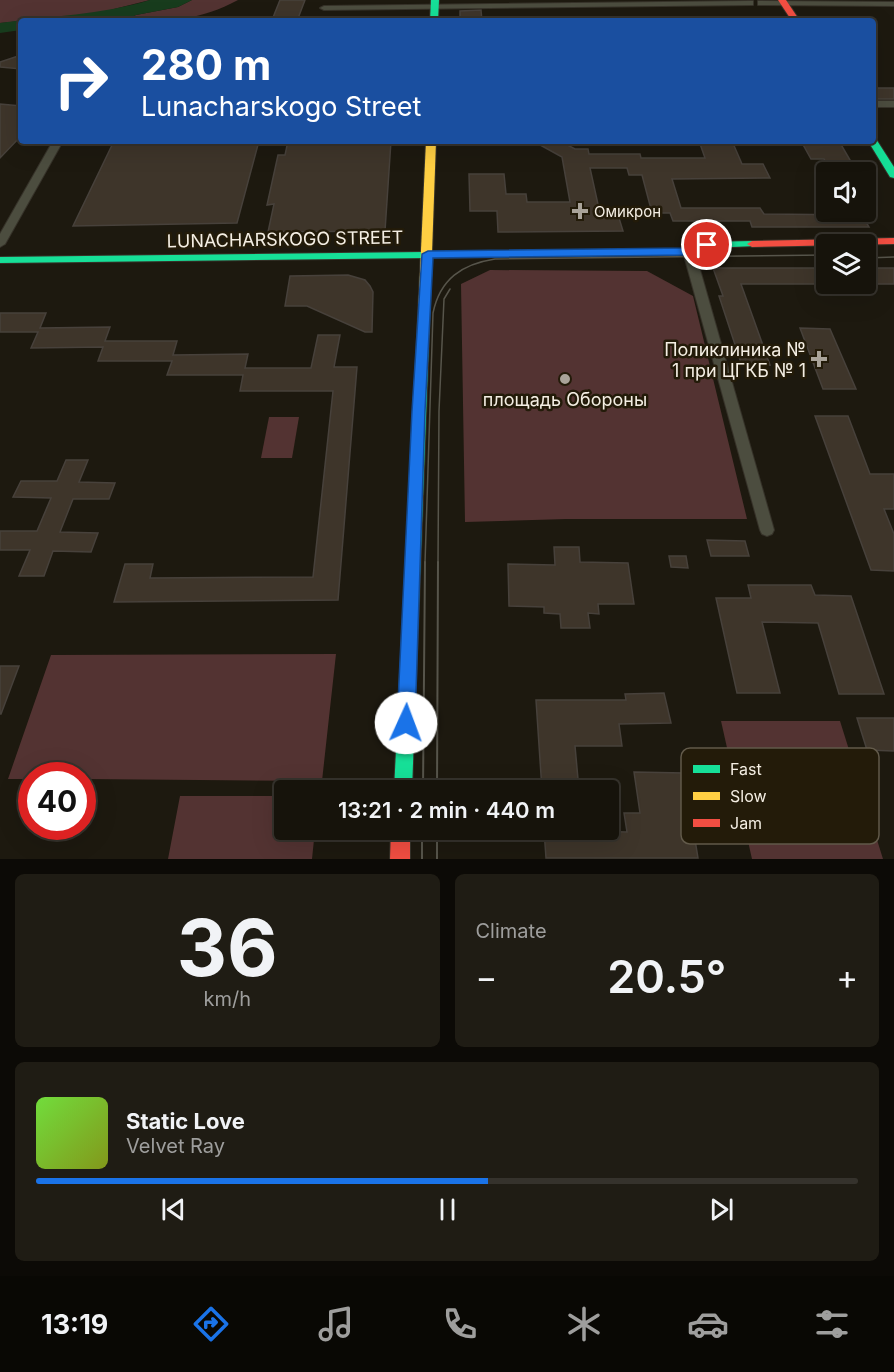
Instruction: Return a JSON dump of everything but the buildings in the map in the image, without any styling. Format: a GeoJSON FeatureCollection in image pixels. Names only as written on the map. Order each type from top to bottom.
{"type":"FeatureCollection","features":[{"type":"Feature","properties":{"kind":"street"},"geometry":{"type":"LineString","coordinates":[[783,2],[794,18]]}},
{"type":"Feature","properties":{"kind":"street"},"geometry":{"type":"LineString","coordinates":[[324,9],[750,3]]}},
{"type":"Feature","properties":{"kind":"street"},"geometry":{"type":"LineString","coordinates":[[761,3],[894,4]]}},
{"type":"Feature","properties":{"kind":"street"},"geometry":{"type":"LineString","coordinates":[[876,104],[894,104]]}},
{"type":"Feature","properties":{"kind":"street"},"geometry":{"type":"LineString","coordinates":[[0,244],[56,144]]}},
{"type":"Feature","properties":{"kind":"street"},"geometry":{"type":"LineString","coordinates":[[403,780],[418,411],[428,254],[431,144]]}},
{"type":"Feature","properties":{"kind":"street"},"geometry":{"type":"LineString","coordinates":[[875,144],[894,175]]}},
{"type":"Feature","properties":{"kind":"street","name":"LUNACHARSKOGO STREET"},"geometry":{"type":"LineString","coordinates":[[0,260],[689,252],[707,245],[894,241]]}},
{"type":"Feature","properties":{"kind":"street"},"geometry":{"type":"LineString","coordinates":[[689,252],[766,530]]}},
{"type":"Feature","properties":{"kind":"street"},"geometry":{"type":"LineString","coordinates":[[400,859],[401,840]]}},
{"type":"Feature","properties":{"kind":"shaded area"},"geometry":{"type":"Polygon","coordinates":[[[0,0],[150,0],[94,14],[18,18],[18,21],[0,23],[0,0]]]}},
{"type":"Feature","properties":{"kind":"shaded area"},"geometry":{"type":"Polygon","coordinates":[[[150,0],[192,0],[178,7],[129,18],[43,18],[94,12],[150,0]]]}},
{"type":"Feature","properties":{"kind":"shaded area"},"geometry":{"type":"Polygon","coordinates":[[[192,0],[238,0],[209,13],[186,18],[129,18],[178,7],[192,0]]]}},
{"type":"Feature","properties":{"kind":"shaded area"},"geometry":{"type":"Polygon","coordinates":[[[18,21],[18,30],[0,33],[0,23],[18,21]]]}},
{"type":"Feature","properties":{"kind":"shaded area"},"geometry":{"type":"Polygon","coordinates":[[[490,270],[647,271],[693,296],[747,519],[566,519],[465,522],[461,284],[490,270]]]}},
{"type":"Feature","properties":{"kind":"shaded area"},"geometry":{"type":"Polygon","coordinates":[[[269,417],[299,417],[292,458],[261,458],[269,417]]]}},
{"type":"Feature","properties":{"kind":"shaded area"},"geometry":{"type":"Polygon","coordinates":[[[336,654],[322,780],[96,779],[96,762],[18,762],[18,779],[8,779],[51,655],[336,654]]]}},
{"type":"Feature","properties":{"kind":"shaded area"},"geometry":{"type":"Polygon","coordinates":[[[721,721],[840,721],[848,748],[727,748],[721,721]]]}},
{"type":"Feature","properties":{"kind":"shaded area"},"geometry":{"type":"Polygon","coordinates":[[[180,796],[274,796],[274,840],[314,840],[312,859],[168,859],[180,796]]]}},
{"type":"Feature","properties":{"kind":"shaded area"},"geometry":{"type":"Polygon","coordinates":[[[749,844],[878,844],[883,859],[752,859],[749,844]]]}},
{"type":"Feature","properties":{"kind":"tram line"},"geometry":{"type":"LineString","coordinates":[[425,563],[433,313],[441,291],[454,275],[472,265],[495,259],[816,255]]}},
{"type":"Feature","properties":{"kind":"tram line"},"geometry":{"type":"LineString","coordinates":[[876,258],[894,257]]}},
{"type":"Feature","properties":{"kind":"tram line"},"geometry":{"type":"LineString","coordinates":[[438,563],[439,411],[444,299],[450,289]]}},
{"type":"Feature","properties":{"kind":"tram line"},"geometry":{"type":"LineString","coordinates":[[423,780],[425,562]]}},
{"type":"Feature","properties":{"kind":"tram line"},"geometry":{"type":"LineString","coordinates":[[437,780],[438,562]]}},
{"type":"Feature","properties":{"kind":"tram line"},"geometry":{"type":"LineString","coordinates":[[422,840],[422,859]]}},
{"type":"Feature","properties":{"kind":"tram line"},"geometry":{"type":"LineString","coordinates":[[437,840],[437,859]]}},
{"type":"Feature","properties":{"kind":"traffic: fast"},"geometry":{"type":"LineString","coordinates":[[434,18],[435,0]]}},
{"type":"Feature","properties":{"kind":"traffic: fast"},"geometry":{"type":"LineString","coordinates":[[875,144],[894,175]]}},
{"type":"Feature","properties":{"kind":"traffic: fast"},"geometry":{"type":"LineString","coordinates":[[0,260],[689,252],[707,245],[752,244]]}},
{"type":"Feature","properties":{"kind":"traffic: fast"},"geometry":{"type":"LineString","coordinates":[[403,780],[423,337]]}},
{"type":"Feature","properties":{"kind":"traffic: slow"},"geometry":{"type":"LineString","coordinates":[[423,337],[431,144]]}},
{"type":"Feature","properties":{"kind":"traffic: jam"},"geometry":{"type":"LineString","coordinates":[[782,0],[794,18]]}},
{"type":"Feature","properties":{"kind":"traffic: jam"},"geometry":{"type":"LineString","coordinates":[[752,244],[894,241]]}},
{"type":"Feature","properties":{"kind":"traffic: jam"},"geometry":{"type":"LineString","coordinates":[[400,859],[401,840]]}},
{"type":"Feature","properties":{"kind":"place","name":"Омикрон"},"geometry":{"type":"Point","coordinates":[580,211]}},
{"type":"Feature","properties":{"kind":"place","name":"Поликлиника № 1 при ЦГКБ № 1"},"geometry":{"type":"Point","coordinates":[819,359]}},
{"type":"Feature","properties":{"kind":"place","name":"площадь Обороны"},"geometry":{"type":"Point","coordinates":[565,379]}},
{"type":"Feature","properties":{"kind":"route"},"geometry":{"type":"LineString","coordinates":[[406,723],[418,411],[425,270],[428,254],[689,252],[707,245]]}}]}
